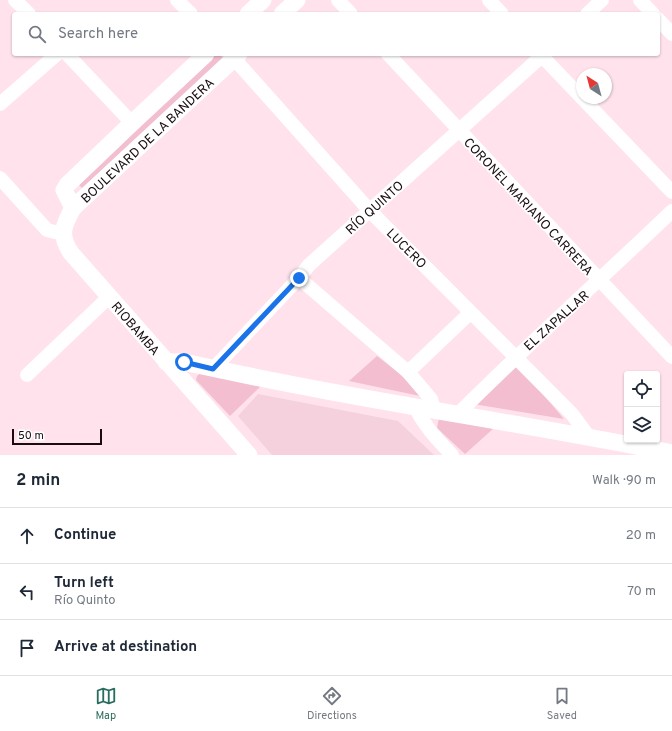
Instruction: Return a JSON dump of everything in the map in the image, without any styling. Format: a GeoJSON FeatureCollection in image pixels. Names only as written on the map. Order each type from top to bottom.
{"type":"FeatureCollection","features":[{"type":"Feature","properties":{"kind":"street"},"geometry":{"type":"LineString","coordinates":[[15,0],[27,12]]}},
{"type":"Feature","properties":{"kind":"street"},"geometry":{"type":"LineString","coordinates":[[177,0],[188,12]]}},
{"type":"Feature","properties":{"kind":"street"},"geometry":{"type":"LineString","coordinates":[[250,12],[263,0]]}},
{"type":"Feature","properties":{"kind":"street"},"geometry":{"type":"LineString","coordinates":[[284,12],[297,0]]}},
{"type":"Feature","properties":{"kind":"street"},"geometry":{"type":"LineString","coordinates":[[338,0],[349,12]]}},
{"type":"Feature","properties":{"kind":"street"},"geometry":{"type":"LineString","coordinates":[[489,0],[500,12]]}},
{"type":"Feature","properties":{"kind":"street"},"geometry":{"type":"LineString","coordinates":[[589,12],[602,0]]}},
{"type":"Feature","properties":{"kind":"street"},"geometry":{"type":"LineString","coordinates":[[640,0],[651,12]]}},
{"type":"Feature","properties":{"kind":"street"},"geometry":{"type":"LineString","coordinates":[[660,22],[672,34]]}},
{"type":"Feature","properties":{"kind":"street"},"geometry":{"type":"LineString","coordinates":[[0,104],[55,56]]}},
{"type":"Feature","properties":{"kind":"street"},"geometry":{"type":"LineString","coordinates":[[69,56],[132,123]]}},
{"type":"Feature","properties":{"kind":"street","name":"BOULEVARD DE LA BANDERA"},"geometry":{"type":"LineString","coordinates":[[204,56],[67,185],[64,190],[73,208],[234,56]]}},
{"type":"Feature","properties":{"kind":"street","name":"LUCERO"},"geometry":{"type":"LineString","coordinates":[[236,56],[370,211],[572,414],[589,437]]}},
{"type":"Feature","properties":{"kind":"street","name":"CORONEL MARIANO CARRERA"},"geometry":{"type":"LineString","coordinates":[[390,56],[672,357]]}},
{"type":"Feature","properties":{"kind":"street","name":"RÍO QUINTO"},"geometry":{"type":"LineString","coordinates":[[213,369],[299,278],[309,265],[541,56]]}},
{"type":"Feature","properties":{"kind":"street"},"geometry":{"type":"LineString","coordinates":[[543,56],[576,92]]}},
{"type":"Feature","properties":{"kind":"street"},"geometry":{"type":"LineString","coordinates":[[588,104],[672,192]]}},
{"type":"Feature","properties":{"kind":"street"},"geometry":{"type":"LineString","coordinates":[[0,178],[47,230],[63,234],[64,224],[73,208]]}},
{"type":"Feature","properties":{"kind":"street","name":"EL ZAPALLAR"},"geometry":{"type":"LineString","coordinates":[[458,414],[515,357],[672,211]]}},
{"type":"Feature","properties":{"kind":"street","name":"RIOBAMBA"},"geometry":{"type":"LineString","coordinates":[[63,234],[65,244],[71,253],[249,455]]}},
{"type":"Feature","properties":{"kind":"street"},"geometry":{"type":"LineString","coordinates":[[299,278],[408,372],[430,399],[434,409]]}},
{"type":"Feature","properties":{"kind":"street"},"geometry":{"type":"LineString","coordinates":[[27,375],[109,297]]}},
{"type":"Feature","properties":{"kind":"street"},"geometry":{"type":"LineString","coordinates":[[408,372],[470,313]]}},
{"type":"Feature","properties":{"kind":"street"},"geometry":{"type":"LineString","coordinates":[[166,362],[184,362],[213,369],[415,407],[434,409],[589,437],[672,454]]}},
{"type":"Feature","properties":{"kind":"street"},"geometry":{"type":"LineString","coordinates":[[415,407],[431,434],[452,455]]}},
{"type":"Feature","properties":{"kind":"shaded area"},"geometry":{"type":"Polygon","coordinates":[[[212,56],[221,56],[224,59],[84,190],[77,183],[212,56]]]}},
{"type":"Feature","properties":{"kind":"shaded area"},"geometry":{"type":"Polygon","coordinates":[[[377,356],[413,384],[420,396],[349,381],[377,356]]]}},
{"type":"Feature","properties":{"kind":"shaded area"},"geometry":{"type":"Polygon","coordinates":[[[517,364],[564,419],[473,404],[517,364]]]}},
{"type":"Feature","properties":{"kind":"shaded area"},"geometry":{"type":"Polygon","coordinates":[[[201,373],[261,386],[230,416],[196,380],[197,376],[201,373]]]}},
{"type":"Feature","properties":{"kind":"shaded area"},"geometry":{"type":"Polygon","coordinates":[[[258,394],[398,421],[434,455],[272,455],[238,416],[258,394]]]}},
{"type":"Feature","properties":{"kind":"shaded area"},"geometry":{"type":"Polygon","coordinates":[[[439,418],[494,428],[465,454],[437,428],[439,418]]]}},
{"type":"Feature","properties":{"kind":"route"},"geometry":{"type":"LineString","coordinates":[[184,362],[213,369],[299,278]]}}]}
